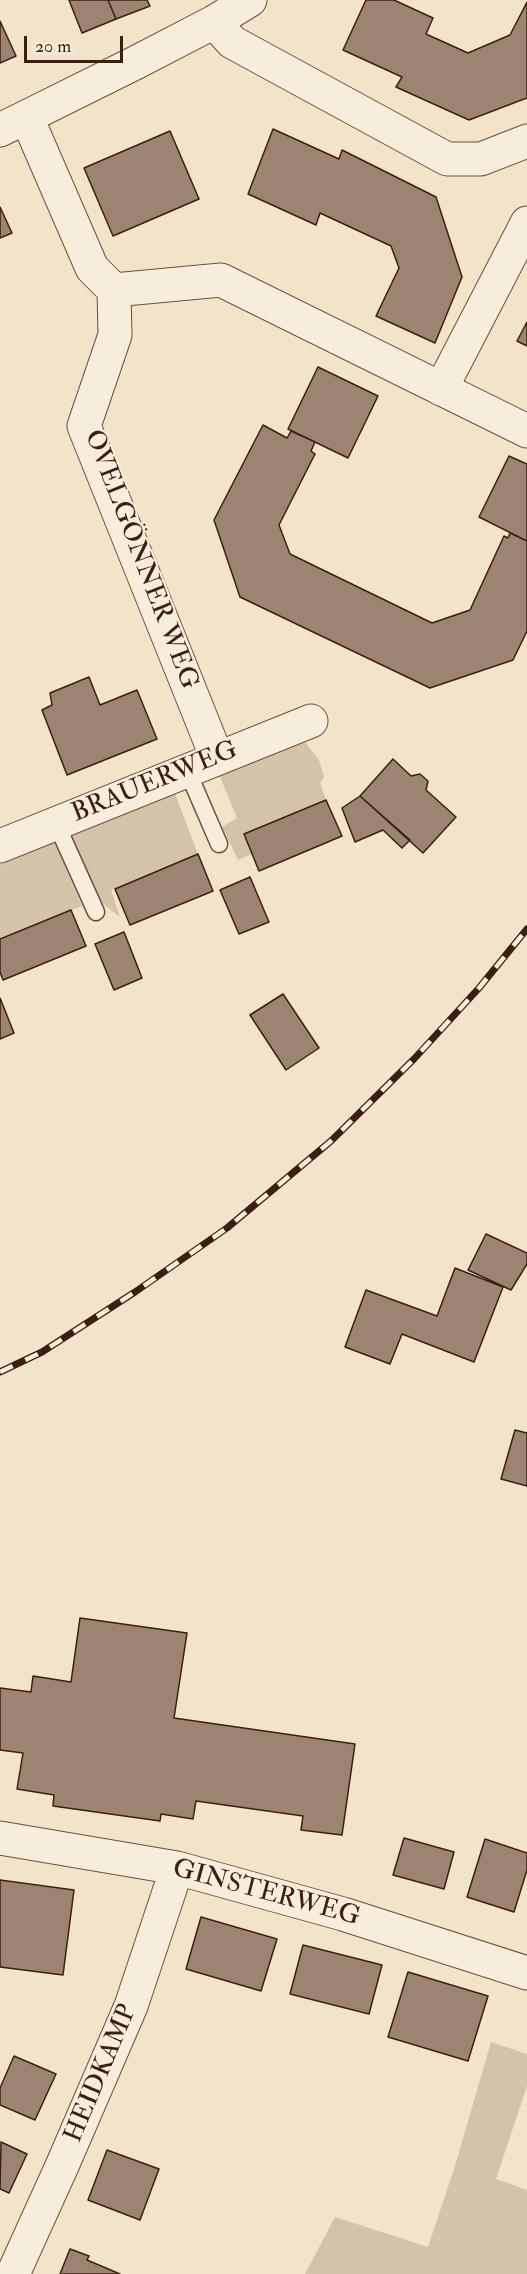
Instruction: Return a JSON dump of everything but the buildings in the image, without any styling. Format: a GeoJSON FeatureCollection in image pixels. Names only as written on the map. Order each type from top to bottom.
{"type":"FeatureCollection","features":[{"type":"Feature","properties":{"kind":"street"},"geometry":{"type":"LineString","coordinates":[[250,0],[214,22],[14,124],[92,268],[114,290],[221,280],[527,431]]}},
{"type":"Feature","properties":{"kind":"street"},"geometry":{"type":"LineString","coordinates":[[214,22],[232,42],[447,159],[481,159],[527,141]]}},
{"type":"Feature","properties":{"kind":"street"},"geometry":{"type":"LineString","coordinates":[[441,389],[527,223]]}},
{"type":"Feature","properties":{"kind":"street","name":"OVELGÖNNER WEG"},"geometry":{"type":"LineString","coordinates":[[114,290],[115,335],[84,426],[217,758]]}},
{"type":"Feature","properties":{"kind":"street","name":"BRAUERWEG"},"geometry":{"type":"LineString","coordinates":[[0,846],[311,721]]}},
{"type":"Feature","properties":{"kind":"street","name":"GINSTERWEG"},"geometry":{"type":"LineString","coordinates":[[0,1838],[177,1868],[343,1914],[527,1973]]}},
{"type":"Feature","properties":{"kind":"street","name":"HEIDKAMP"},"geometry":{"type":"LineString","coordinates":[[13,2274],[63,2166],[131,2006],[177,1868]]}},
{"type":"Feature","properties":{"kind":"lane"},"geometry":{"type":"LineString","coordinates":[[187,770],[219,844]]}},
{"type":"Feature","properties":{"kind":"lane"},"geometry":{"type":"LineString","coordinates":[[56,823],[96,912]]}},
{"type":"Feature","properties":{"kind":"shaded area"},"geometry":{"type":"Polygon","coordinates":[[[300,736],[319,760],[324,777],[320,783],[326,800],[244,834],[252,854],[238,860],[222,827],[237,818],[218,772],[300,736]]]}},
{"type":"Feature","properties":{"kind":"shaded area"},"geometry":{"type":"Polygon","coordinates":[[[174,791],[198,854],[111,890],[120,917],[98,900],[70,835],[174,791]]]}},
{"type":"Feature","properties":{"kind":"shaded area"},"geometry":{"type":"Polygon","coordinates":[[[54,842],[82,906],[0,939],[0,865],[54,842]]]}},
{"type":"Feature","properties":{"kind":"shaded area"},"geometry":{"type":"Polygon","coordinates":[[[491,2042],[527,2054],[527,2086],[496,2179],[527,2190],[527,2274],[305,2274],[335,2217],[428,2247],[455,2166],[491,2042]]]}},
{"type":"Feature","properties":{"kind":"railway"},"geometry":{"type":"LineString","coordinates":[[0,1372],[42,1352],[135,1292],[227,1228],[331,1141],[414,1059],[479,988],[527,929]]}}]}
